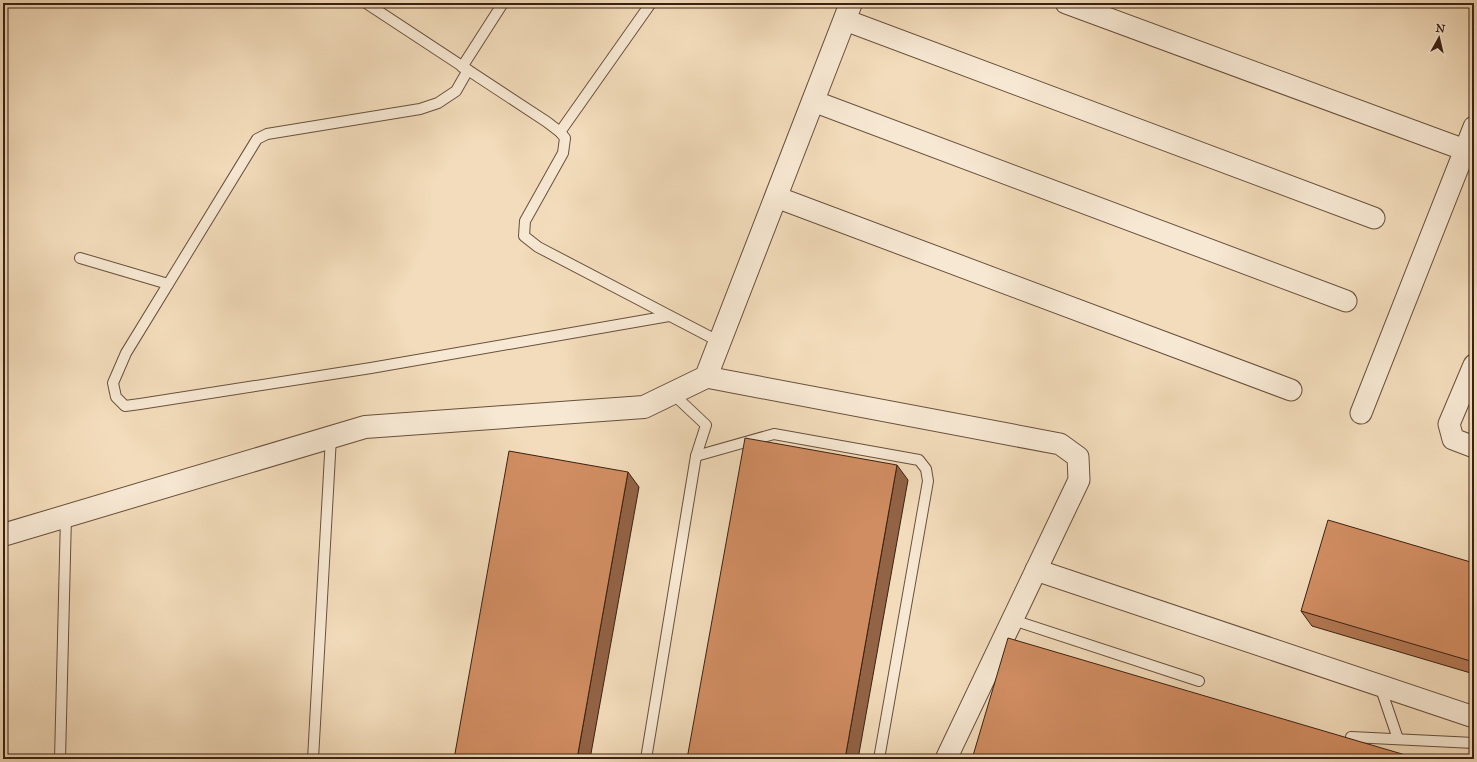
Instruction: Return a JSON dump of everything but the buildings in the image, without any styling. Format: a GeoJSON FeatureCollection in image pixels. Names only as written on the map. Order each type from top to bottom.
{"type":"FeatureCollection","features":[{"type":"Feature","properties":{"kind":"street"},"geometry":{"type":"LineString","coordinates":[[1066,3],[1465,150]]}},
{"type":"Feature","properties":{"kind":"street"},"geometry":{"type":"LineString","coordinates":[[706,377],[848,12],[1374,218]]}},
{"type":"Feature","properties":{"kind":"street"},"geometry":{"type":"LineString","coordinates":[[813,101],[1346,301]]}},
{"type":"Feature","properties":{"kind":"street"},"geometry":{"type":"LineString","coordinates":[[1361,413],[1474,127]]}},
{"type":"Feature","properties":{"kind":"street"},"geometry":{"type":"LineString","coordinates":[[776,197],[1292,390]]}},
{"type":"Feature","properties":{"kind":"street"},"geometry":{"type":"LineString","coordinates":[[1474,365],[1449,424],[1453,439],[1474,447]]}},
{"type":"Feature","properties":{"kind":"street"},"geometry":{"type":"LineString","coordinates":[[3,535],[365,427],[644,406],[706,377],[1060,444],[1078,457],[1079,480],[946,759]]}},
{"type":"Feature","properties":{"kind":"street"},"geometry":{"type":"LineString","coordinates":[[1036,570],[1474,717]]}},
{"type":"Feature","properties":{"kind":"lane"},"geometry":{"type":"LineString","coordinates":[[366,3],[560,132],[565,138],[563,153],[525,222],[524,236],[538,247],[720,342]]}},
{"type":"Feature","properties":{"kind":"lane"},"geometry":{"type":"LineString","coordinates":[[503,3],[465,68],[456,91],[438,103],[420,109],[267,134],[257,139],[126,353],[113,383],[116,397],[125,406],[140,404],[363,369],[669,316]]}},
{"type":"Feature","properties":{"kind":"lane"},"geometry":{"type":"LineString","coordinates":[[560,132],[651,3]]}},
{"type":"Feature","properties":{"kind":"lane"},"geometry":{"type":"LineString","coordinates":[[80,258],[168,284]]}},
{"type":"Feature","properties":{"kind":"lane"},"geometry":{"type":"LineString","coordinates":[[646,759],[696,456],[706,425],[672,393]]}},
{"type":"Feature","properties":{"kind":"lane"},"geometry":{"type":"LineString","coordinates":[[696,456],[774,434],[919,460],[926,469],[928,481],[879,759]]}},
{"type":"Feature","properties":{"kind":"lane"},"geometry":{"type":"LineString","coordinates":[[313,759],[331,437]]}},
{"type":"Feature","properties":{"kind":"lane"},"geometry":{"type":"LineString","coordinates":[[60,759],[66,516]]}},
{"type":"Feature","properties":{"kind":"lane"},"geometry":{"type":"LineString","coordinates":[[1013,620],[1199,680]]}},
{"type":"Feature","properties":{"kind":"lane"},"geometry":{"type":"LineString","coordinates":[[1380,686],[1398,739]]}},
{"type":"Feature","properties":{"kind":"lane"},"geometry":{"type":"LineString","coordinates":[[1351,737],[1474,743]]}}]}
